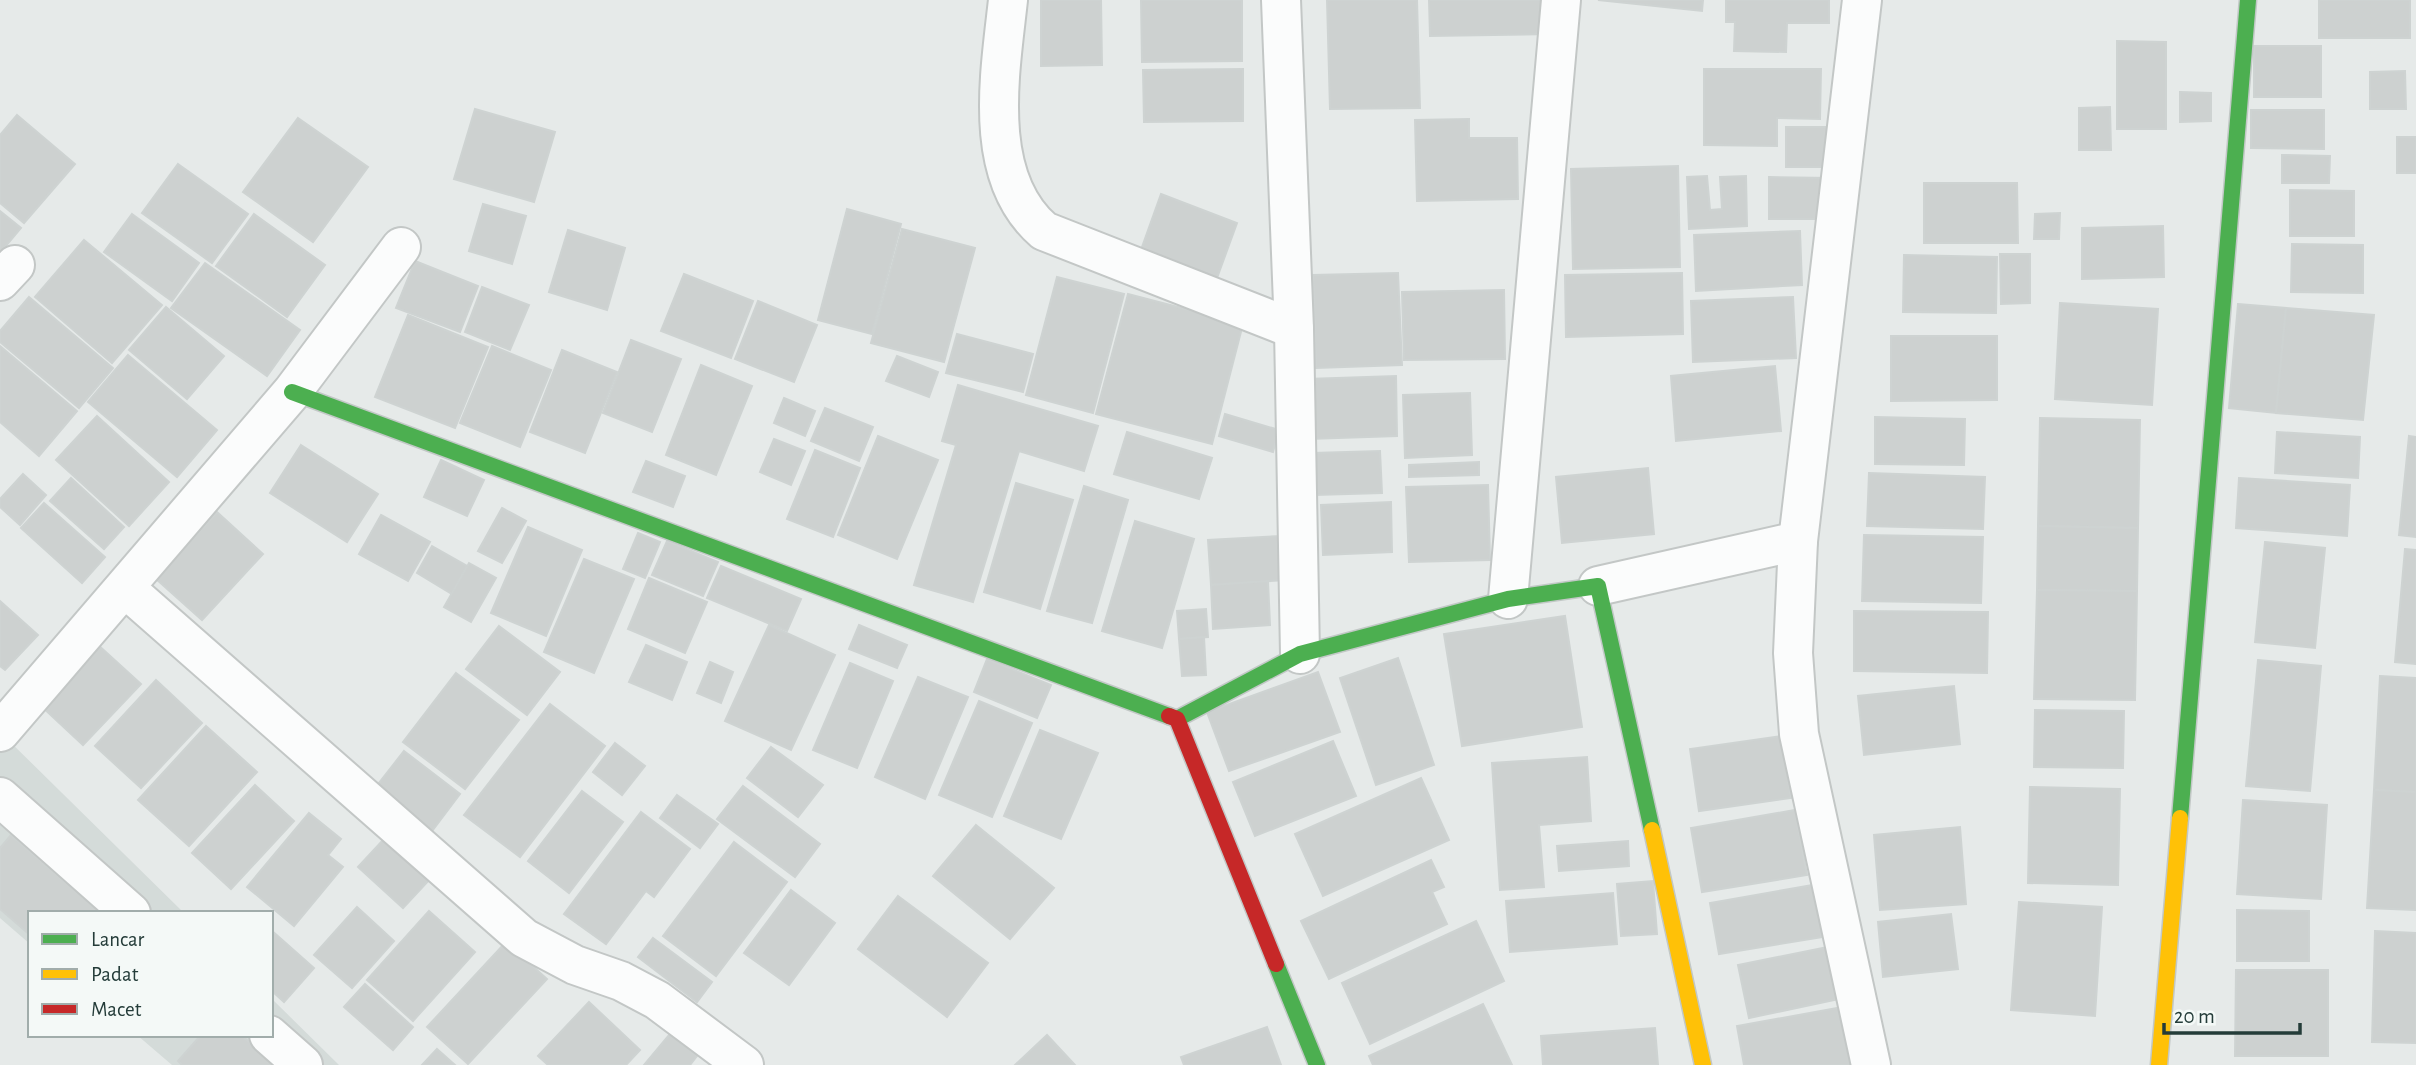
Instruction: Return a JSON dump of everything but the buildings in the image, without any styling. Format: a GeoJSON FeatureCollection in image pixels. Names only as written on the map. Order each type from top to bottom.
{"type":"FeatureCollection","features":[{"type":"Feature","properties":{"kind":"street"},"geometry":{"type":"LineString","coordinates":[[1007,0],[998,88],[999,129],[1016,198],[1029,219],[1044,231],[1294,329]]}},
{"type":"Feature","properties":{"kind":"street"},"geometry":{"type":"LineString","coordinates":[[1281,0],[1294,329],[1300,654]]}},
{"type":"Feature","properties":{"kind":"street"},"geometry":{"type":"LineString","coordinates":[[1508,599],[1562,0]]}},
{"type":"Feature","properties":{"kind":"street"},"geometry":{"type":"LineString","coordinates":[[1862,0],[1798,541],[1793,653],[1799,734],[1871,1065]]}},
{"type":"Feature","properties":{"kind":"street"},"geometry":{"type":"LineString","coordinates":[[2159,1065],[2248,0]]}},
{"type":"Feature","properties":{"kind":"street"},"geometry":{"type":"LineString","coordinates":[[0,732],[292,392],[401,247]]}},
{"type":"Feature","properties":{"kind":"street"},"geometry":{"type":"LineString","coordinates":[[292,392],[1177,719],[1317,1065]]}},
{"type":"Feature","properties":{"kind":"street"},"geometry":{"type":"LineString","coordinates":[[1177,719],[1300,654],[1508,599],[1598,586],[1798,541]]}},
{"type":"Feature","properties":{"kind":"street"},"geometry":{"type":"LineString","coordinates":[[1598,586],[1703,1065]]}},
{"type":"Feature","properties":{"kind":"street"},"geometry":{"type":"LineString","coordinates":[[125,588],[524,938],[575,965],[621,981],[657,1000],[744,1065]]}},
{"type":"Feature","properties":{"kind":"street"},"geometry":{"type":"LineString","coordinates":[[0,797],[129,911]]}},
{"type":"Feature","properties":{"kind":"street"},"geometry":{"type":"LineString","coordinates":[[271,1037],[303,1065]]}},
{"type":"Feature","properties":{"kind":"shaded area"},"geometry":{"type":"Polygon","coordinates":[[[0,732],[182,911],[28,911],[28,942],[0,918],[0,732]]]}},
{"type":"Feature","properties":{"kind":"shaded area"},"geometry":{"type":"Polygon","coordinates":[[[273,1000],[339,1065],[172,1065],[139,1037],[273,1037],[273,1000]]]}},
{"type":"Feature","properties":{"kind":"traffic: fast"},"geometry":{"type":"LineString","coordinates":[[2180,818],[2248,0]]}},
{"type":"Feature","properties":{"kind":"traffic: fast"},"geometry":{"type":"LineString","coordinates":[[292,392],[1169,716]]}},
{"type":"Feature","properties":{"kind":"traffic: fast"},"geometry":{"type":"LineString","coordinates":[[1177,719],[1300,654],[1508,599],[1598,586],[1652,830]]}},
{"type":"Feature","properties":{"kind":"traffic: fast"},"geometry":{"type":"LineString","coordinates":[[1276,964],[1317,1065]]}},
{"type":"Feature","properties":{"kind":"traffic: slow"},"geometry":{"type":"LineString","coordinates":[[2159,1065],[2180,818]]}},
{"type":"Feature","properties":{"kind":"traffic: slow"},"geometry":{"type":"LineString","coordinates":[[1652,830],[1703,1065]]}},
{"type":"Feature","properties":{"kind":"traffic: jam"},"geometry":{"type":"LineString","coordinates":[[1169,716],[1177,719],[1276,964]]}}]}
